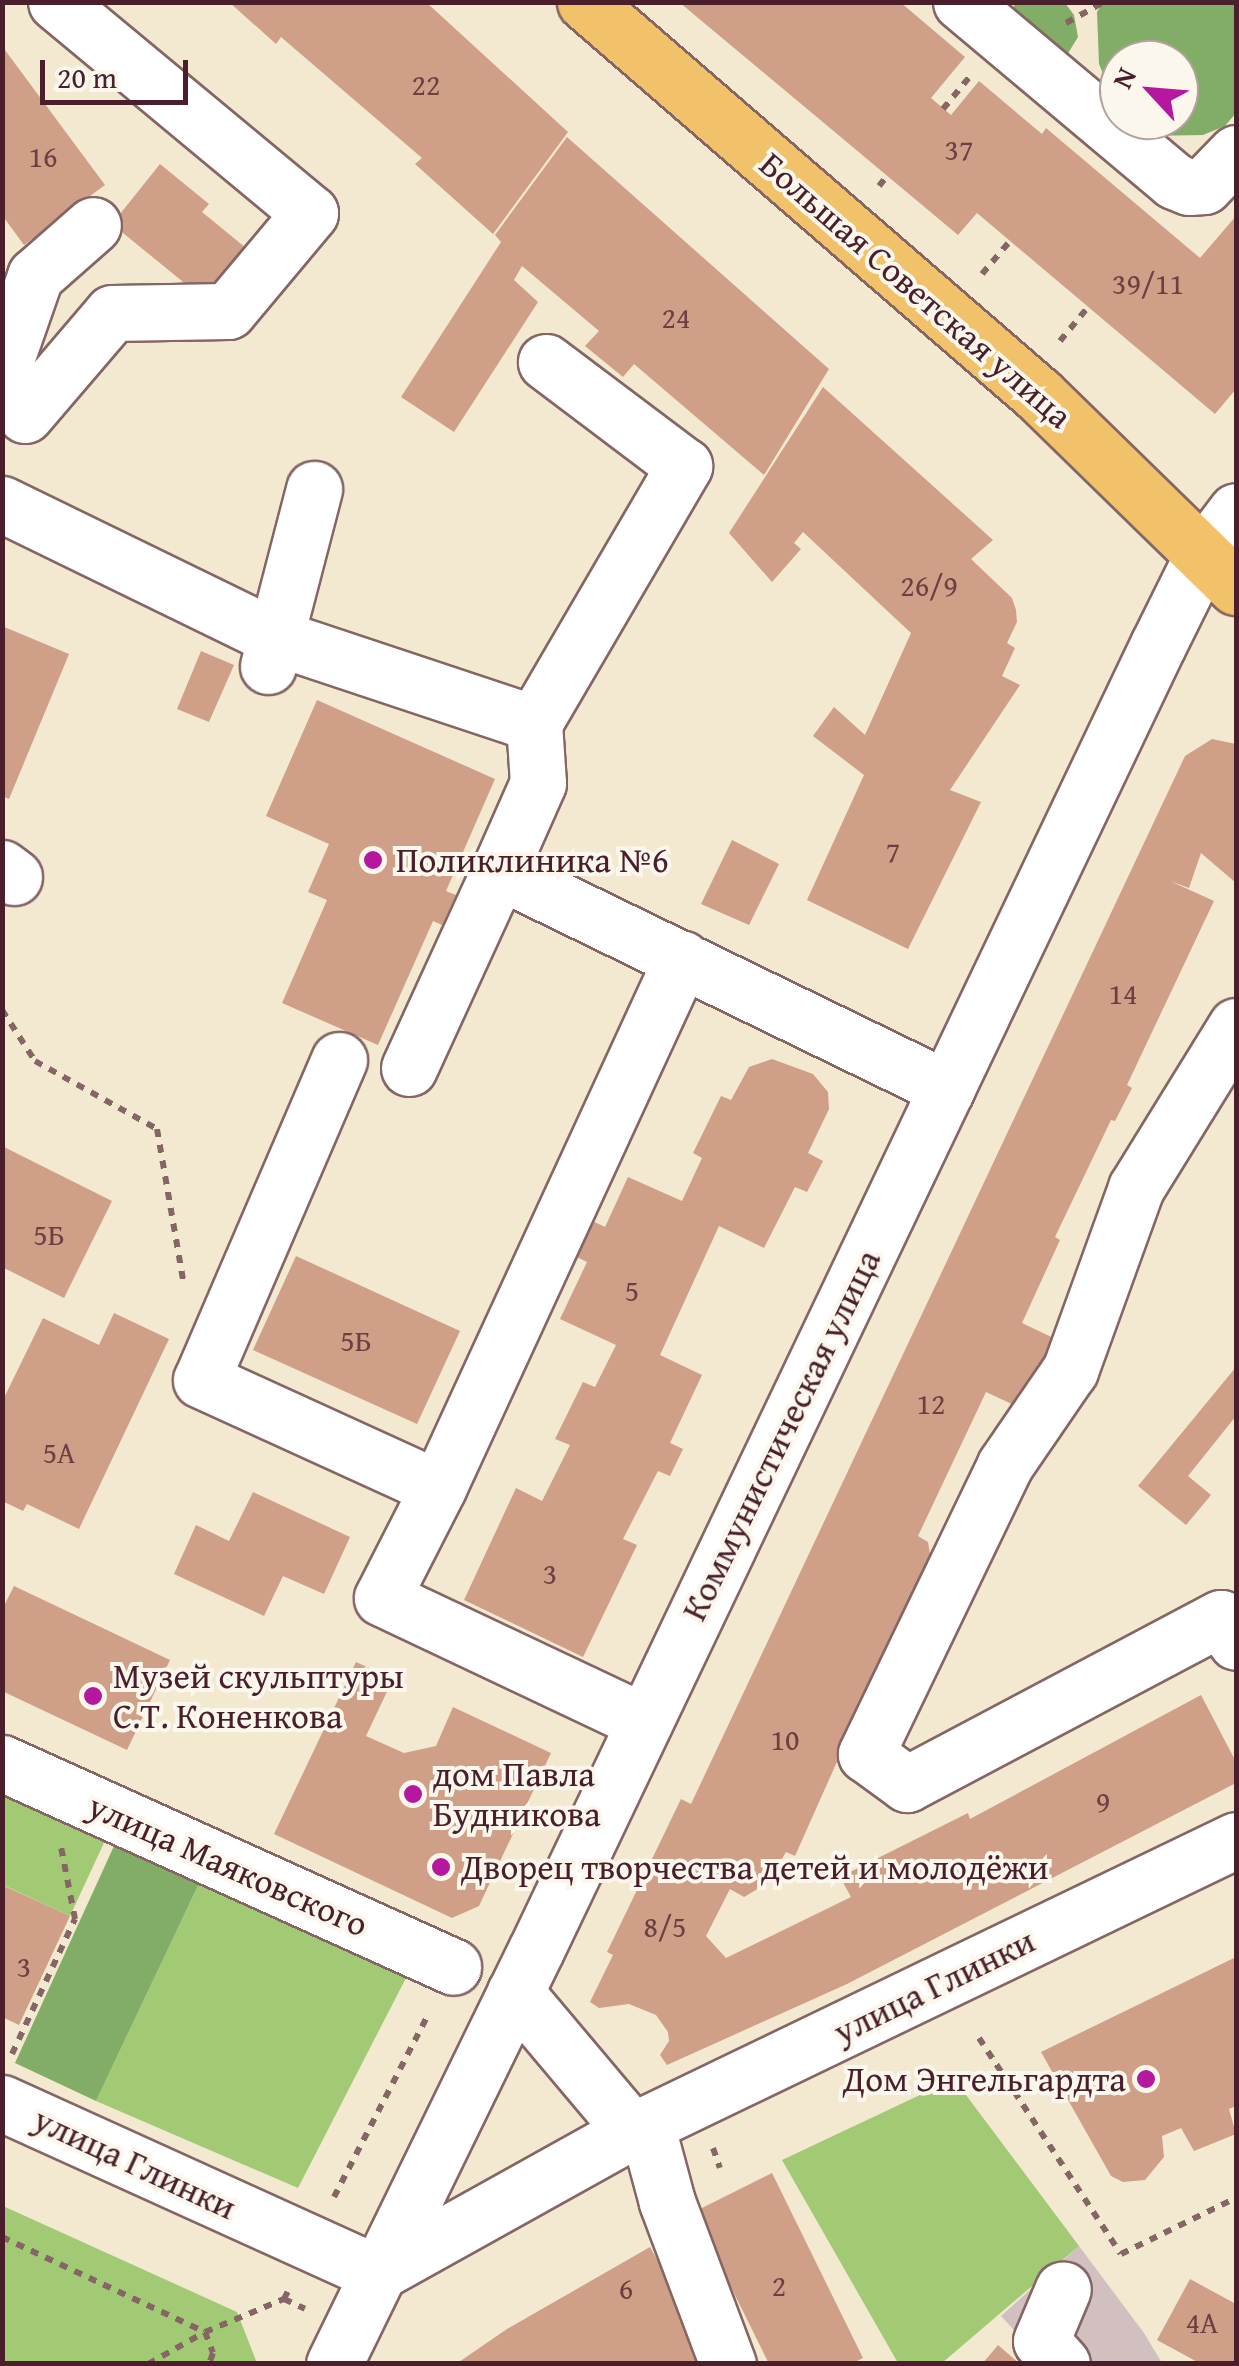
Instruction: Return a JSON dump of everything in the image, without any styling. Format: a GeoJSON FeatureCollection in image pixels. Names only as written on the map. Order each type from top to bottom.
{"type":"FeatureCollection","features":[{"type":"Feature","properties":{"kind":"main road","name":"Большая Советская улица"},"geometry":{"type":"LineString","coordinates":[[585,2],[1039,395],[1220,572]]}},
{"type":"Feature","properties":{"kind":"street"},"geometry":{"type":"LineString","coordinates":[[8,409],[112,313],[228,311],[310,213],[56,2]]}},
{"type":"Feature","properties":{"kind":"street"},"geometry":{"type":"LineString","coordinates":[[961,2],[1174,180],[1188,187],[1204,186],[1236,153]]}},
{"type":"Feature","properties":{"kind":"street"},"geometry":{"type":"LineString","coordinates":[[8,409],[34,276],[92,225]]}},
{"type":"Feature","properties":{"kind":"street"},"geometry":{"type":"LineString","coordinates":[[409,1068],[538,784],[534,723],[684,466],[546,362]]}},
{"type":"Feature","properties":{"kind":"street"},"geometry":{"type":"LineString","coordinates":[[272,651],[314,489]]}},
{"type":"Feature","properties":{"kind":"street"},"geometry":{"type":"LineString","coordinates":[[2,504],[272,651],[534,723]]}},
{"type":"Feature","properties":{"kind":"street","name":"Коммунистическая улица"},"geometry":{"type":"LineString","coordinates":[[334,2364],[946,1088],[1220,572],[1236,511]]}},
{"type":"Feature","properties":{"kind":"street"},"geometry":{"type":"LineString","coordinates":[[499,871],[946,1088]]}},
{"type":"Feature","properties":{"kind":"street"},"geometry":{"type":"LineString","coordinates":[[644,1722],[382,1598],[438,1488],[682,958]]}},
{"type":"Feature","properties":{"kind":"street"},"geometry":{"type":"LineString","coordinates":[[1236,1026],[1136,1188],[1070,1370],[1005,1465],[866,1754],[907,1784],[1221,1618],[1236,1642]]}},
{"type":"Feature","properties":{"kind":"street"},"geometry":{"type":"LineString","coordinates":[[339,1060],[201,1380],[438,1488]]}},
{"type":"Feature","properties":{"kind":"street","name":"улица Маяковского"},"geometry":{"type":"LineString","coordinates":[[26,1773],[453,1968]]}},
{"type":"Feature","properties":{"kind":"street","name":"улица Глинки"},"geometry":{"type":"LineString","coordinates":[[4,2086],[311,2244],[377,2273],[639,2128],[1236,1840]]}},
{"type":"Feature","properties":{"kind":"street"},"geometry":{"type":"LineString","coordinates":[[515,1992],[639,2128],[728,2364]]}},
{"type":"Feature","properties":{"kind":"street"},"geometry":{"type":"LineString","coordinates":[[536,2046],[585,2073],[596,2126],[589,2147],[556,2174],[514,2183],[476,2161],[464,2142],[458,2120],[470,2085],[492,2056],[513,2047],[536,2046]]}},
{"type":"Feature","properties":{"kind":"street"},"geometry":{"type":"LineString","coordinates":[[1062,2364],[1041,2341],[1063,2290]]}},
{"type":"Feature","properties":{"kind":"path"},"geometry":{"type":"LineString","coordinates":[[943,108],[978,67]]}},
{"type":"Feature","properties":{"kind":"path"},"geometry":{"type":"LineString","coordinates":[[878,186],[887,176]]}},
{"type":"Feature","properties":{"kind":"path"},"geometry":{"type":"LineString","coordinates":[[982,274],[1010,241]]}},
{"type":"Feature","properties":{"kind":"path"},"geometry":{"type":"LineString","coordinates":[[1060,340],[1088,307]]}},
{"type":"Feature","properties":{"kind":"path"},"geometry":{"type":"LineString","coordinates":[[2,1010],[34,1061],[157,1129],[188,1303]]}},
{"type":"Feature","properties":{"kind":"path"},"geometry":{"type":"LineString","coordinates":[[4,2086],[75,1918],[26,1773]]}},
{"type":"Feature","properties":{"kind":"path"},"geometry":{"type":"LineString","coordinates":[[148,2364],[205,2332],[284,2299],[453,1968]]}},
{"type":"Feature","properties":{"kind":"path"},"geometry":{"type":"LineString","coordinates":[[979,2038],[1121,2254],[1236,2198]]}},
{"type":"Feature","properties":{"kind":"path"},"geometry":{"type":"LineString","coordinates":[[2,2236],[205,2332],[214,2353],[208,2364]]}},
{"type":"Feature","properties":{"kind":"shaded area"},"geometry":{"type":"Polygon","coordinates":[[[1079,2246],[1162,2363],[1044,2363],[1001,2316],[1079,2246]]]}},
{"type":"Feature","properties":{"kind":"green space"},"geometry":{"type":"Polygon","coordinates":[[[1065,3],[1074,15],[1078,37],[1067,55],[1005,24],[1015,4],[1065,3]]]}},
{"type":"Feature","properties":{"kind":"green space"},"geometry":{"type":"Polygon","coordinates":[[[1103,3],[1236,3],[1236,113],[1225,126],[1199,135],[1199,40],[1099,40],[1099,64],[1097,12],[1103,3]]]}},
{"type":"Feature","properties":{"kind":"green space"},"geometry":{"type":"Polygon","coordinates":[[[3,1783],[109,1832],[70,1916],[3,1885],[3,1783]]]}},
{"type":"Feature","properties":{"kind":"green space"},"geometry":{"type":"Polygon","coordinates":[[[119,1835],[203,1875],[96,2101],[15,2063],[119,1835]]]}},
{"type":"Feature","properties":{"kind":"green space"},"geometry":{"type":"Polygon","coordinates":[[[203,1875],[408,1974],[298,2188],[96,2101],[203,1875]]]}},
{"type":"Feature","properties":{"kind":"green space"},"geometry":{"type":"Polygon","coordinates":[[[954,2079],[1079,2246],[942,2363],[898,2363],[782,2160],[954,2079]]]}},
{"type":"Feature","properties":{"kind":"green space"},"geometry":{"type":"Polygon","coordinates":[[[3,2206],[237,2312],[257,2363],[3,2363],[3,2206]]]}},
{"type":"Feature","properties":{"kind":"building"},"geometry":{"type":"Polygon","coordinates":[[[229,2],[426,2],[568,132],[493,234],[415,164],[422,158],[281,37],[276,44],[229,2]]]}},
{"type":"Feature","properties":{"kind":"building"},"geometry":{"type":"Polygon","coordinates":[[[679,2],[900,2],[965,57],[931,98],[951,115],[979,81],[1042,134],[1046,128],[1200,258],[1236,216],[1236,389],[1215,414],[977,213],[958,235],[679,2]]]}},
{"type":"Feature","properties":{"kind":"building"},"geometry":{"type":"Polygon","coordinates":[[[2,46],[105,185],[24,245],[2,215],[2,46]]]}},
{"type":"Feature","properties":{"kind":"building"},"geometry":{"type":"Polygon","coordinates":[[[567,137],[829,369],[764,475],[634,364],[623,377],[585,346],[599,331],[522,266],[514,280],[538,302],[454,432],[401,397],[501,242],[495,235],[567,137]]]}},
{"type":"Feature","properties":{"kind":"building"},"geometry":{"type":"Polygon","coordinates":[[[160,164],[209,204],[202,212],[246,248],[204,299],[112,224],[160,164]]]}},
{"type":"Feature","properties":{"kind":"building"},"geometry":{"type":"Polygon","coordinates":[[[823,387],[993,540],[971,559],[1012,598],[1016,610],[1017,622],[1007,643],[1015,648],[1002,676],[1020,685],[950,790],[981,802],[908,949],[807,900],[864,775],[813,736],[834,707],[865,735],[911,633],[803,532],[794,543],[801,549],[772,582],[729,533],[823,387]]]}},
{"type":"Feature","properties":{"kind":"building"},"geometry":{"type":"Polygon","coordinates":[[[2,626],[69,654],[9,799],[2,796],[2,626]]]}},
{"type":"Feature","properties":{"kind":"building"},"geometry":{"type":"Polygon","coordinates":[[[201,651],[234,665],[209,722],[177,709],[201,651]]]}},
{"type":"Feature","properties":{"kind":"building"},"geometry":{"type":"Polygon","coordinates":[[[317,700],[495,779],[446,891],[456,895],[442,925],[433,921],[378,1045],[282,1003],[327,900],[308,892],[329,844],[266,816],[317,700]]]}},
{"type":"Feature","properties":{"kind":"building"},"geometry":{"type":"Polygon","coordinates":[[[1212,739],[1236,744],[1236,883],[1201,853],[1189,888],[1170,881],[1214,901],[1127,1085],[1132,1088],[1115,1121],[1111,1120],[1055,1237],[1060,1240],[1022,1323],[1066,1344],[1033,1414],[986,1392],[918,1536],[928,1542],[932,1566],[877,1672],[795,1856],[786,1852],[768,1883],[744,1897],[730,1889],[706,1936],[726,1958],[851,1897],[840,1877],[968,1813],[970,1819],[1201,1695],[1236,1762],[1236,1783],[847,1984],[667,2065],[660,2055],[669,2041],[668,2032],[656,2015],[629,2004],[599,2008],[590,2002],[613,1955],[607,1952],[681,1799],[691,1804],[1185,756],[1212,739]]]}},
{"type":"Feature","properties":{"kind":"building"},"geometry":{"type":"Polygon","coordinates":[[[732,840],[779,864],[749,925],[701,904],[732,840]]]}},
{"type":"Feature","properties":{"kind":"building"},"geometry":{"type":"Polygon","coordinates":[[[772,1059],[813,1074],[828,1092],[829,1109],[808,1153],[823,1161],[807,1192],[795,1187],[764,1248],[719,1226],[660,1355],[702,1375],[670,1443],[683,1449],[670,1476],[658,1471],[623,1539],[637,1545],[583,1657],[464,1600],[516,1488],[542,1501],[570,1445],[555,1439],[583,1382],[595,1387],[616,1345],[560,1319],[587,1262],[567,1252],[584,1217],[605,1227],[628,1177],[682,1201],[702,1158],[693,1153],[721,1096],[731,1100],[749,1067],[772,1059]]]}},
{"type":"Feature","properties":{"kind":"building"},"geometry":{"type":"Polygon","coordinates":[[[2,1146],[112,1201],[64,1298],[2,1267],[2,1146]]]}},
{"type":"Feature","properties":{"kind":"building"},"geometry":{"type":"Polygon","coordinates":[[[296,1256],[460,1331],[417,1424],[253,1350],[296,1256]]]}},
{"type":"Feature","properties":{"kind":"building"},"geometry":{"type":"Polygon","coordinates":[[[114,1313],[169,1339],[79,1529],[27,1504],[23,1511],[2,1501],[2,1402],[43,1318],[99,1345],[114,1313]]]}},
{"type":"Feature","properties":{"kind":"building"},"geometry":{"type":"Polygon","coordinates":[[[1236,1367],[1236,1416],[1188,1476],[1211,1495],[1186,1525],[1138,1486],[1236,1367]]]}},
{"type":"Feature","properties":{"kind":"building"},"geometry":{"type":"Polygon","coordinates":[[[253,1492],[350,1537],[324,1594],[283,1576],[264,1616],[174,1574],[196,1525],[229,1541],[253,1492]]]}},
{"type":"Feature","properties":{"kind":"building"},"geometry":{"type":"Polygon","coordinates":[[[14,1586],[170,1660],[127,1750],[2,1691],[2,1610],[14,1586]]]}},
{"type":"Feature","properties":{"kind":"building","name":"дом Павла Будникова"},"geometry":{"type":"Polygon","coordinates":[[[356,1662],[393,1679],[366,1736],[404,1753],[436,1746],[453,1707],[551,1753],[479,1906],[452,1918],[274,1834],[356,1662]]]}},
{"type":"Feature","properties":{"kind":"building"},"geometry":{"type":"Polygon","coordinates":[[[2,1885],[70,1916],[19,2025],[2,2017],[2,1885]]]}},
{"type":"Feature","properties":{"kind":"building","name":"Дом Энгельгардта"},"geometry":{"type":"Polygon","coordinates":[[[1236,1957],[1236,2106],[1229,2109],[1236,2134],[1194,2151],[1181,2128],[1162,2136],[1164,2157],[1145,2180],[1123,2182],[1111,2176],[1041,2052],[1236,1957]]]}},
{"type":"Feature","properties":{"kind":"building"},"geometry":{"type":"Polygon","coordinates":[[[772,2173],[863,2358],[851,2364],[769,2364],[694,2212],[772,2173]]]}},
{"type":"Feature","properties":{"kind":"building"},"geometry":{"type":"Polygon","coordinates":[[[650,2247],[716,2364],[456,2364],[507,2329],[650,2247]]]}},
{"type":"Feature","properties":{"kind":"building"},"geometry":{"type":"Polygon","coordinates":[[[1190,2279],[1236,2304],[1236,2364],[1201,2364],[1157,2340],[1190,2279]]]}},
{"type":"Feature","properties":{"kind":"building"},"geometry":{"type":"Polygon","coordinates":[[[998,2345],[1020,2364],[982,2364],[998,2345]]]}},
{"type":"Feature","properties":{"kind":"place","name":"Поликлиника №6"},"geometry":{"type":"Point","coordinates":[373,860]}},
{"type":"Feature","properties":{"kind":"place","name":"Музей скульптуры С.Т. Коненкова"},"geometry":{"type":"Point","coordinates":[93,1696]}},
{"type":"Feature","properties":{"kind":"place","name":"дом Павла Будникова"},"geometry":{"type":"Point","coordinates":[413,1794]}},
{"type":"Feature","properties":{"kind":"place","name":"Дворец творчества детей и молодёжи"},"geometry":{"type":"Point","coordinates":[441,1867]}},
{"type":"Feature","properties":{"kind":"place","name":"Дом Энгельгардта"},"geometry":{"type":"Point","coordinates":[1146,2079]}}]}
